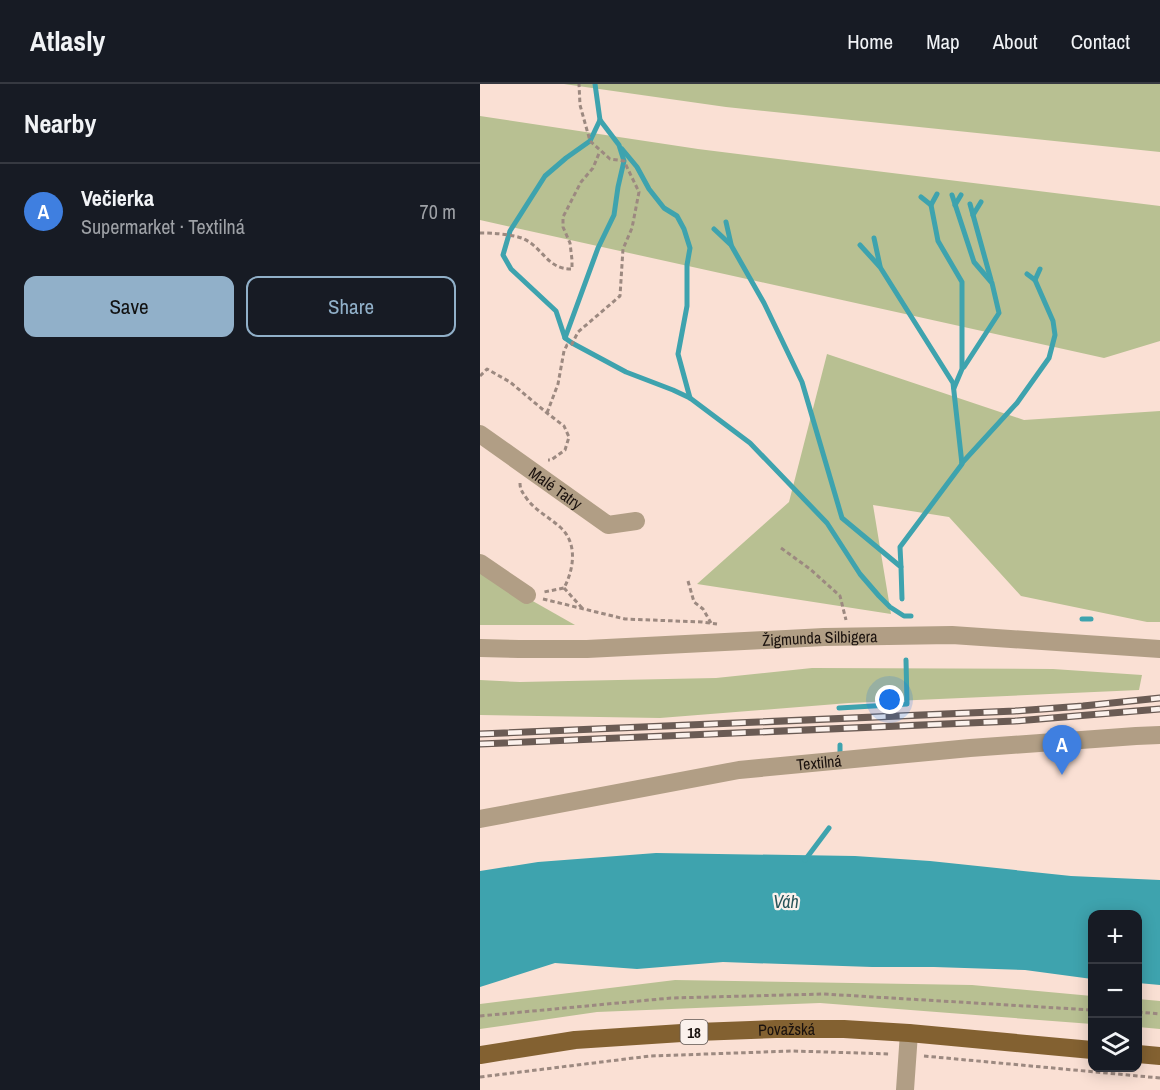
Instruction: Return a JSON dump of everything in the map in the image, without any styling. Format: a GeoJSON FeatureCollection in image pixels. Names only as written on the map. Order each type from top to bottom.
{"type":"FeatureCollection","features":[{"type":"Feature","properties":{"kind":"main road","name":"Považská"},"geometry":{"type":"LineString","coordinates":[[480,1055],[575,1040],[776,1029],[844,1029],[909,1033],[1088,1050]]}},
{"type":"Feature","properties":{"kind":"main road"},"geometry":{"type":"LineString","coordinates":[[1142,1054],[1160,1056]]}},
{"type":"Feature","properties":{"kind":"street","name":"Malé Tatry"},"geometry":{"type":"LineString","coordinates":[[480,434],[608,525],[636,521]]}},
{"type":"Feature","properties":{"kind":"street"},"geometry":{"type":"LineString","coordinates":[[480,563],[527,595]]}},
{"type":"Feature","properties":{"kind":"street","name":"Žigmunda Silbigera"},"geometry":{"type":"LineString","coordinates":[[480,648],[587,649],[851,636],[952,635],[1160,649]]}},
{"type":"Feature","properties":{"kind":"street","name":"Textilná"},"geometry":{"type":"LineString","coordinates":[[480,819],[739,770],[970,748],[1160,735]]}},
{"type":"Feature","properties":{"kind":"street"},"geometry":{"type":"LineString","coordinates":[[905,1090],[909,1033]]}},
{"type":"Feature","properties":{"kind":"path"},"geometry":{"type":"LineString","coordinates":[[547,414],[558,384],[567,345],[572,344],[578,332],[620,296],[623,249],[632,228],[639,192],[624,161],[610,159],[590,141],[580,105],[579,84]]}},
{"type":"Feature","properties":{"kind":"path"},"geometry":{"type":"LineString","coordinates":[[480,233],[523,239],[556,267],[565,270],[572,269],[570,243],[563,227],[563,217],[581,182],[593,168],[600,151]]}},
{"type":"Feature","properties":{"kind":"path"},"geometry":{"type":"LineString","coordinates":[[480,376],[487,369],[510,382],[564,426],[569,437],[565,450],[551,460],[526,466],[520,479],[520,490],[531,504],[562,528],[571,544],[573,562],[570,577],[564,588]]}},
{"type":"Feature","properties":{"kind":"path"},"geometry":{"type":"LineString","coordinates":[[781,548],[810,568],[840,596],[851,636]]}},
{"type":"Feature","properties":{"kind":"path"},"geometry":{"type":"LineString","coordinates":[[688,581],[694,602],[703,609],[711,623]]}},
{"type":"Feature","properties":{"kind":"path"},"geometry":{"type":"LineString","coordinates":[[527,595],[564,588]]}},
{"type":"Feature","properties":{"kind":"path"},"geometry":{"type":"LineString","coordinates":[[564,588],[583,609]]}},
{"type":"Feature","properties":{"kind":"path"},"geometry":{"type":"LineString","coordinates":[[527,595],[625,619],[721,625]]}},
{"type":"Feature","properties":{"kind":"path"},"geometry":{"type":"LineString","coordinates":[[480,1016],[671,998],[824,994],[1088,1010]]}},
{"type":"Feature","properties":{"kind":"path"},"geometry":{"type":"LineString","coordinates":[[1142,1012],[1160,1014]]}},
{"type":"Feature","properties":{"kind":"path"},"geometry":{"type":"LineString","coordinates":[[480,1077],[650,1056],[793,1051],[907,1055],[1160,1078]]}},
{"type":"Feature","properties":{"kind":"green space"},"geometry":{"type":"Polygon","coordinates":[[[564,84],[1160,84],[1160,152],[726,107],[564,84]]]}},
{"type":"Feature","properties":{"kind":"green space"},"geometry":{"type":"Polygon","coordinates":[[[480,116],[698,149],[1160,206],[1160,341],[1104,358],[480,220],[480,116]]]}},
{"type":"Feature","properties":{"kind":"green space"},"geometry":{"type":"Polygon","coordinates":[[[827,354],[1024,420],[1160,411],[1160,622],[1147,622],[1021,596],[949,517],[873,505],[891,614],[697,584],[789,502],[827,354]]]}},
{"type":"Feature","properties":{"kind":"green space"},"geometry":{"type":"Polygon","coordinates":[[[480,571],[575,625],[480,625],[480,571]]]}},
{"type":"Feature","properties":{"kind":"green space"},"geometry":{"type":"Polygon","coordinates":[[[812,668],[1053,669],[1142,675],[1139,690],[849,703],[660,718],[480,715],[480,680],[520,682],[716,678],[812,668]]]}},
{"type":"Feature","properties":{"kind":"green space"},"geometry":{"type":"Polygon","coordinates":[[[675,980],[972,985],[1088,996],[1088,1024],[820,1003],[597,1012],[480,1029],[480,1004],[675,980]]]}},
{"type":"Feature","properties":{"kind":"green space"},"geometry":{"type":"Polygon","coordinates":[[[1142,999],[1160,1001],[1160,1029],[1142,1027],[1142,999]]]}},
{"type":"Feature","properties":{"kind":"water","name":"Váh"},"geometry":{"type":"Polygon","coordinates":[[[656,853],[855,856],[930,861],[1071,876],[1160,880],[1160,985],[1142,983],[1142,910],[1088,910],[1088,978],[1025,970],[934,967],[723,962],[637,969],[555,963],[480,987],[480,871],[538,862],[656,853]]]}},
{"type":"Feature","properties":{"kind":"waterway"},"geometry":{"type":"LineString","coordinates":[[565,338],[556,311],[511,269],[503,255],[510,231],[545,176],[590,141],[600,120],[595,84]]}},
{"type":"Feature","properties":{"kind":"waterway"},"geometry":{"type":"LineString","coordinates":[[600,120],[619,145],[624,161],[614,215],[598,248],[565,338],[626,372],[690,398],[750,443],[827,523],[860,574],[879,596],[904,616],[911,616]]}},
{"type":"Feature","properties":{"kind":"waterway"},"geometry":{"type":"LineString","coordinates":[[622,149],[664,208],[677,216],[690,248],[687,265],[687,306],[678,354],[690,398]]}},
{"type":"Feature","properties":{"kind":"waterway"},"geometry":{"type":"LineString","coordinates":[[931,205],[937,194]]}},
{"type":"Feature","properties":{"kind":"waterway"},"geometry":{"type":"LineString","coordinates":[[952,195],[974,262],[992,283],[999,313],[964,367]]}},
{"type":"Feature","properties":{"kind":"waterway"},"geometry":{"type":"LineString","coordinates":[[955,205],[961,195]]}},
{"type":"Feature","properties":{"kind":"waterway"},"geometry":{"type":"LineString","coordinates":[[921,197],[931,205],[938,241],[962,282],[962,369],[954,388]]}},
{"type":"Feature","properties":{"kind":"waterway"},"geometry":{"type":"LineString","coordinates":[[973,215],[981,202]]}},
{"type":"Feature","properties":{"kind":"waterway"},"geometry":{"type":"LineString","coordinates":[[970,204],[991,280]]}},
{"type":"Feature","properties":{"kind":"waterway"},"geometry":{"type":"LineString","coordinates":[[726,222],[731,244]]}},
{"type":"Feature","properties":{"kind":"waterway"},"geometry":{"type":"LineString","coordinates":[[714,229],[731,245],[764,303],[802,382],[842,518],[901,567],[902,599]]}},
{"type":"Feature","properties":{"kind":"waterway"},"geometry":{"type":"LineString","coordinates":[[874,238],[880,266]]}},
{"type":"Feature","properties":{"kind":"waterway"},"geometry":{"type":"LineString","coordinates":[[860,245],[880,267],[953,383],[962,464],[900,547],[901,567]]}},
{"type":"Feature","properties":{"kind":"waterway"},"geometry":{"type":"LineString","coordinates":[[1035,280],[1040,269]]}},
{"type":"Feature","properties":{"kind":"waterway"},"geometry":{"type":"LineString","coordinates":[[962,463],[1017,403],[1049,358],[1055,335],[1053,321],[1035,280],[1027,274]]}},
{"type":"Feature","properties":{"kind":"waterway"},"geometry":{"type":"LineString","coordinates":[[1082,619],[1091,619]]}},
{"type":"Feature","properties":{"kind":"waterway"},"geometry":{"type":"LineString","coordinates":[[839,708],[907,704],[906,660]]}},
{"type":"Feature","properties":{"kind":"waterway"},"geometry":{"type":"LineString","coordinates":[[840,745],[840,755]]}},
{"type":"Feature","properties":{"kind":"waterway"},"geometry":{"type":"LineString","coordinates":[[805,860],[829,828]]}},
{"type":"Feature","properties":{"kind":"railway"},"geometry":{"type":"LineString","coordinates":[[480,734],[1015,711],[1160,698]]}},
{"type":"Feature","properties":{"kind":"railway"},"geometry":{"type":"LineString","coordinates":[[480,744],[1015,721],[1160,709]]}},
{"type":"Feature","properties":{"kind":"place","name":"Večierka"},"geometry":{"type":"Point","coordinates":[1062,775]}}]}
